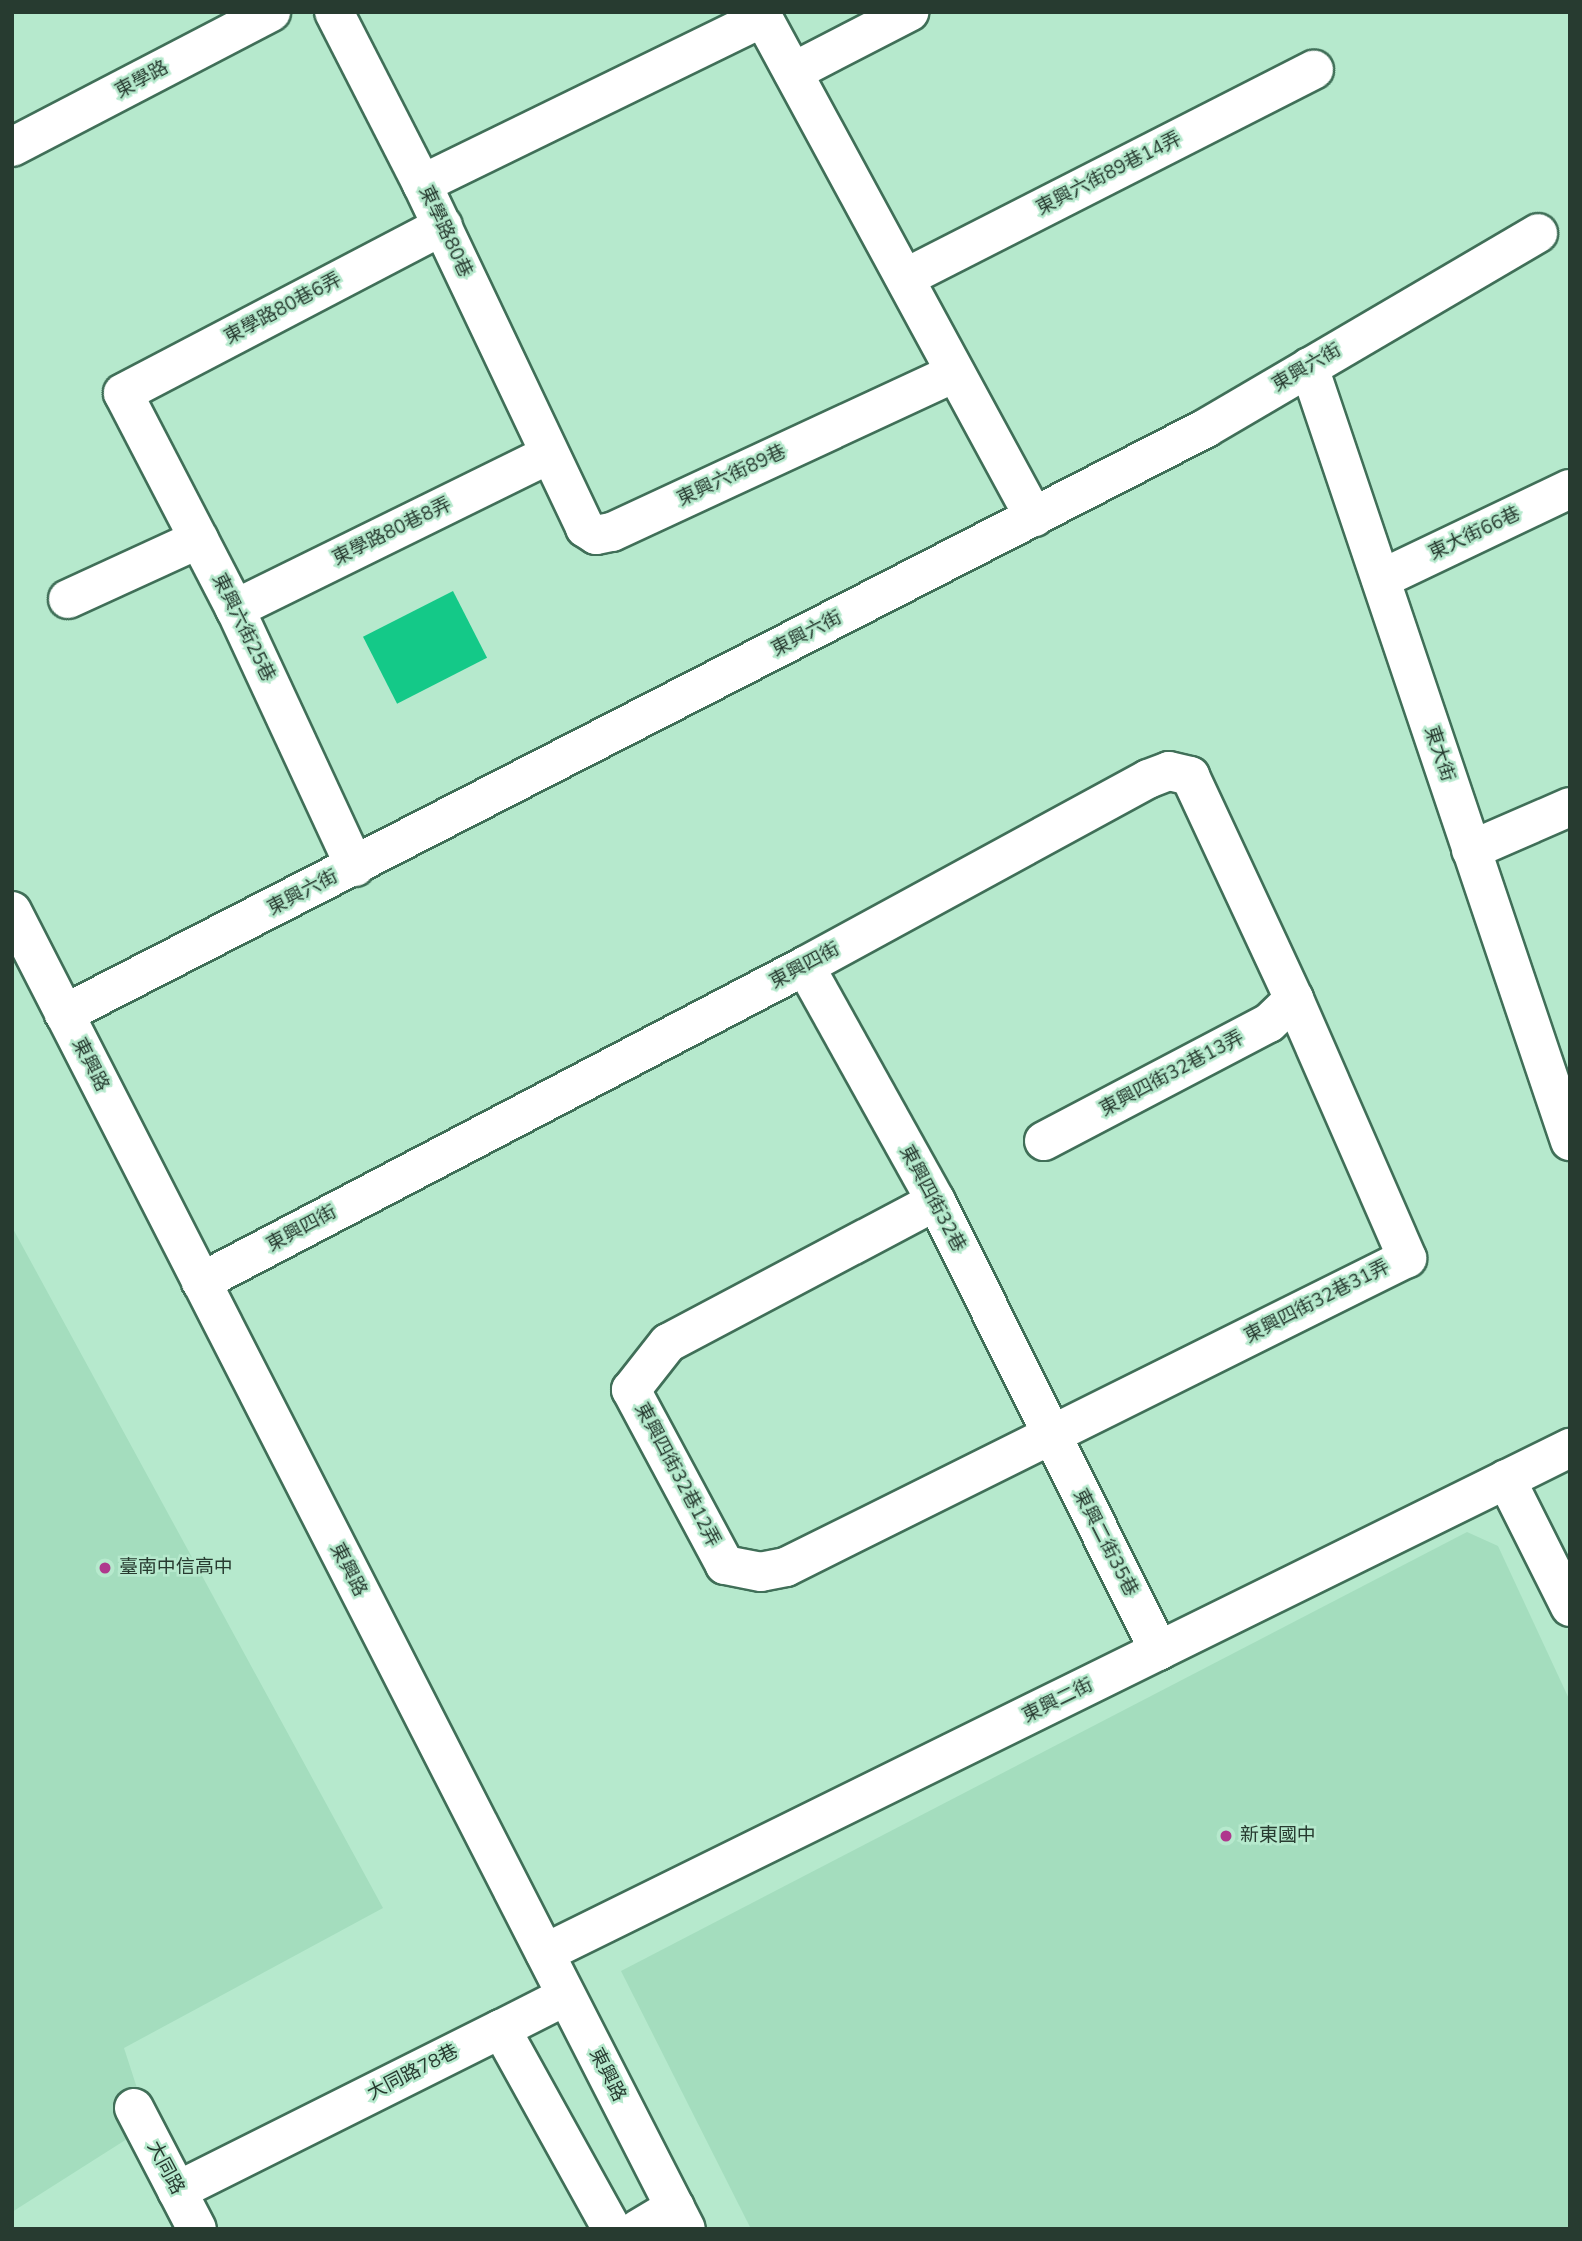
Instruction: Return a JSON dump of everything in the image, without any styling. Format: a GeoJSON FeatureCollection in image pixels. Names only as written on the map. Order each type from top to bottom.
{"type":"FeatureCollection","features":[{"type":"Feature","properties":{"kind":"street","name":"東學路"},"geometry":{"type":"LineString","coordinates":[[12,147],[271,12]]}},
{"type":"Feature","properties":{"kind":"street","name":"東學路80巷"},"geometry":{"type":"LineString","coordinates":[[334,12],[443,226],[548,455]]}},
{"type":"Feature","properties":{"kind":"street"},"geometry":{"type":"LineString","coordinates":[[793,72],[909,12]]}},
{"type":"Feature","properties":{"kind":"street"},"geometry":{"type":"LineString","coordinates":[[422,184],[761,15],[905,278],[952,374],[1034,517]]}},
{"type":"Feature","properties":{"kind":"street","name":"東興六街89巷14弄"},"geometry":{"type":"LineString","coordinates":[[905,278],[1314,70]]}},
{"type":"Feature","properties":{"kind":"street","name":"東學路80巷6弄"},"geometry":{"type":"LineString","coordinates":[[123,393],[443,226]]}},
{"type":"Feature","properties":{"kind":"street","name":"東興六街"},"geometry":{"type":"LineString","coordinates":[[64,1014],[1206,428],[1538,233]]}},
{"type":"Feature","properties":{"kind":"street","name":"東大街"},"geometry":{"type":"LineString","coordinates":[[1309,367],[1570,1141]]}},
{"type":"Feature","properties":{"kind":"street","name":"東興六街89巷"},"geometry":{"type":"LineString","coordinates":[[548,455],[585,528],[596,535],[612,532],[952,374]]}},
{"type":"Feature","properties":{"kind":"street","name":"東興六街25巷"},"geometry":{"type":"LineString","coordinates":[[123,393],[235,610],[355,867]]}},
{"type":"Feature","properties":{"kind":"street","name":"東學路80巷8弄"},"geometry":{"type":"LineString","coordinates":[[235,610],[548,455]]}},
{"type":"Feature","properties":{"kind":"street","name":"東大街66巷"},"geometry":{"type":"LineString","coordinates":[[1381,579],[1570,489]]}},
{"type":"Feature","properties":{"kind":"street"},"geometry":{"type":"LineString","coordinates":[[68,600],[198,539]]}},
{"type":"Feature","properties":{"kind":"street","name":"東興四街"},"geometry":{"type":"LineString","coordinates":[[201,1282],[805,966],[1148,779],[1170,771],[1190,776],[1294,999]]}},
{"type":"Feature","properties":{"kind":"street"},"geometry":{"type":"LineString","coordinates":[[1471,850],[1570,807]]}},
{"type":"Feature","properties":{"kind":"street","name":"東興路"},"geometry":{"type":"LineString","coordinates":[[12,911],[680,2218]]}},
{"type":"Feature","properties":{"kind":"street","name":"東興四街32巷"},"geometry":{"type":"LineString","coordinates":[[805,966],[936,1202],[1051,1435]]}},
{"type":"Feature","properties":{"kind":"street","name":"東興四街32巷13弄"},"geometry":{"type":"LineString","coordinates":[[1044,1140],[1269,1023],[1294,999]]}},
{"type":"Feature","properties":{"kind":"street","name":"東興四街32巷31弄"},"geometry":{"type":"LineString","coordinates":[[1051,1435],[1406,1258],[1294,999]]}},
{"type":"Feature","properties":{"kind":"street","name":"東興四街32巷12弄"},"geometry":{"type":"LineString","coordinates":[[936,1202],[668,1343],[631,1390],[725,1565],[761,1572],[786,1567],[1051,1435]]}},
{"type":"Feature","properties":{"kind":"street","name":"東興二街35巷"},"geometry":{"type":"LineString","coordinates":[[1051,1435],[1159,1651]]}},
{"type":"Feature","properties":{"kind":"street","name":"東興二街"},"geometry":{"type":"LineString","coordinates":[[545,1953],[1570,1448]]}},
{"type":"Feature","properties":{"kind":"street"},"geometry":{"type":"LineString","coordinates":[[1506,1479],[1570,1607]]}},
{"type":"Feature","properties":{"kind":"street","name":"大同路78巷"},"geometry":{"type":"LineString","coordinates":[[177,2191],[566,1996]]}},
{"type":"Feature","properties":{"kind":"street"},"geometry":{"type":"LineString","coordinates":[[501,2029],[612,2229]]}},
{"type":"Feature","properties":{"kind":"street","name":"大同路"},"geometry":{"type":"LineString","coordinates":[[134,2108],[197,2229]]}},
{"type":"Feature","properties":{"kind":"street"},"geometry":{"type":"LineString","coordinates":[[638,2229],[680,2218]]}},
{"type":"Feature","properties":{"kind":"shaded area","name":"臺南中信高中"},"geometry":{"type":"Polygon","coordinates":[[[12,1227],[383,1908],[124,2048],[149,2125],[12,2212],[12,1227]]]}},
{"type":"Feature","properties":{"kind":"shaded area","name":"新東國中"},"geometry":{"type":"Polygon","coordinates":[[[1467,1532],[1498,1546],[1570,1701],[1570,2227],[751,2229],[621,1971],[1467,1532]]]}},
{"type":"Feature","properties":{"kind":"building"},"geometry":{"type":"Polygon","coordinates":[[[453,591],[487,658],[397,704],[363,637],[453,591]]]}},
{"type":"Feature","properties":{"kind":"place","name":"臺南中信高中"},"geometry":{"type":"Point","coordinates":[105,1568]}},
{"type":"Feature","properties":{"kind":"place","name":"新東國中"},"geometry":{"type":"Point","coordinates":[1226,1836]}}]}
